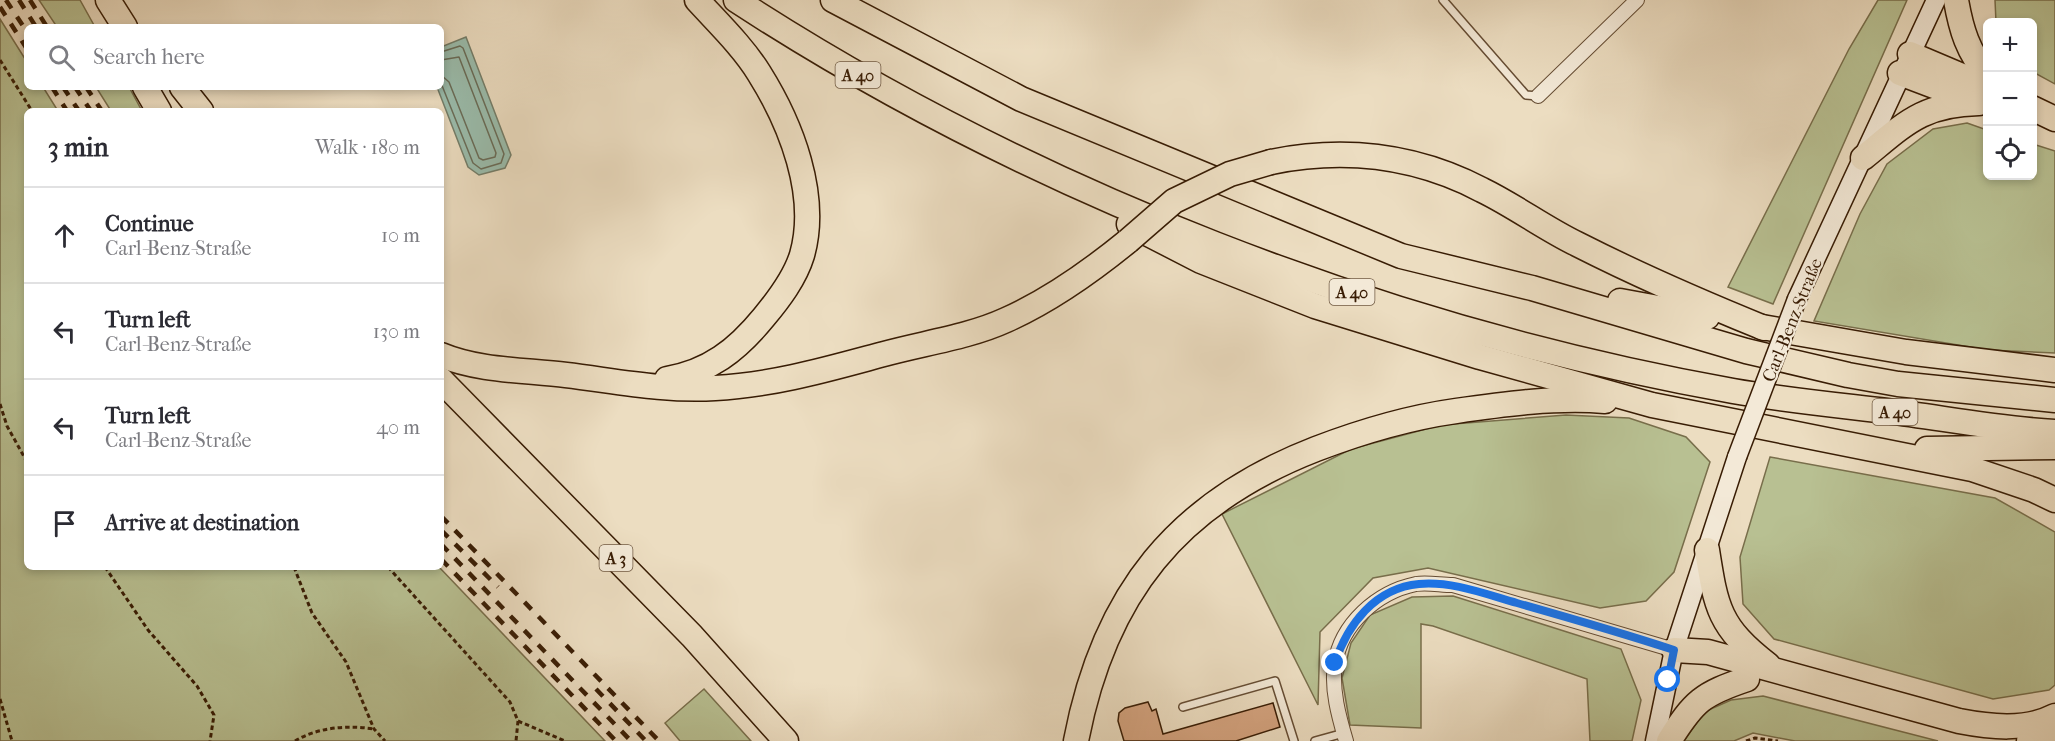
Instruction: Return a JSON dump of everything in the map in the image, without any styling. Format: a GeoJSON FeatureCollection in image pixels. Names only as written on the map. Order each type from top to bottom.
{"type":"FeatureCollection","features":[{"type":"Feature","properties":{"kind":"highway"},"geometry":{"type":"LineString","coordinates":[[95,0],[108,24]]}},
{"type":"Feature","properties":{"kind":"highway"},"geometry":{"type":"LineString","coordinates":[[108,0],[123,24]]}},
{"type":"Feature","properties":{"kind":"highway"},"geometry":{"type":"LineString","coordinates":[[122,0],[137,24]]}},
{"type":"Feature","properties":{"kind":"highway"},"geometry":{"type":"LineString","coordinates":[[697,0],[759,72],[787,126],[800,168],[808,225],[801,257],[777,301],[711,378]]}},
{"type":"Feature","properties":{"kind":"highway","name":"A 40"},"geometry":{"type":"LineString","coordinates":[[736,0],[884,90],[985,142],[1131,211],[1311,279],[1463,327],[1608,365],[1735,392],[2055,432]]}},
{"type":"Feature","properties":{"kind":"highway","name":"A 40"},"geometry":{"type":"LineString","coordinates":[[833,0],[853,13],[1021,99],[1401,256],[1532,288],[1746,351],[1848,375],[1898,384],[2055,400]]}},
{"type":"Feature","properties":{"kind":"highway"},"geometry":{"type":"LineString","coordinates":[[1956,0],[1963,36],[1977,63],[1985,72]]}},
{"type":"Feature","properties":{"kind":"highway"},"geometry":{"type":"LineString","coordinates":[[1905,64],[1983,97]]}},
{"type":"Feature","properties":{"kind":"highway"},"geometry":{"type":"LineString","coordinates":[[147,90],[157,108]]}},
{"type":"Feature","properties":{"kind":"highway"},"geometry":{"type":"LineString","coordinates":[[167,90],[180,108]]}},
{"type":"Feature","properties":{"kind":"highway"},"geometry":{"type":"LineString","coordinates":[[184,90],[199,108]]}},
{"type":"Feature","properties":{"kind":"highway"},"geometry":{"type":"LineString","coordinates":[[1863,158],[1926,111],[1983,98]]}},
{"type":"Feature","properties":{"kind":"highway"},"geometry":{"type":"LineString","coordinates":[[2037,110],[2055,119]]}},
{"type":"Feature","properties":{"kind":"highway"},"geometry":{"type":"LineString","coordinates":[[2037,126],[2055,133]]}},
{"type":"Feature","properties":{"kind":"highway"},"geometry":{"type":"LineString","coordinates":[[985,142],[1042,182],[1201,261],[1304,302],[1480,357],[1652,405],[1972,470],[2034,490],[2055,500]]}},
{"type":"Feature","properties":{"kind":"highway"},"geometry":{"type":"LineString","coordinates":[[444,356],[454,361],[595,377],[656,388],[711,378],[778,381],[832,369],[1005,321],[1100,270],[1128,241],[1174,201],[1230,174],[1271,162],[1307,155],[1350,153],[1398,159],[1441,170],[1483,190],[1575,243],[1676,292],[1764,328]]}},
{"type":"Feature","properties":{"kind":"highway"},"geometry":{"type":"LineString","coordinates":[[1532,288],[1645,304],[1764,328],[1906,352],[2054,369]]}},
{"type":"Feature","properties":{"kind":"highway","name":"A 3"},"geometry":{"type":"LineString","coordinates":[[444,383],[692,636],[786,741]]}},
{"type":"Feature","properties":{"kind":"highway"},"geometry":{"type":"LineString","coordinates":[[1076,741],[1087,693],[1103,650],[1120,611],[1142,574],[1186,524],[1253,476],[1299,456],[1383,425],[1438,414],[1543,402],[1589,400],[1652,405]]}},
{"type":"Feature","properties":{"kind":"highway","name":"A 3"},"geometry":{"type":"LineString","coordinates":[[444,404],[676,641],[767,741]]}},
{"type":"Feature","properties":{"kind":"highway"},"geometry":{"type":"LineString","coordinates":[[1850,444],[1941,450],[2055,447]]}},
{"type":"Feature","properties":{"kind":"highway"},"geometry":{"type":"LineString","coordinates":[[1707,550],[1715,598],[1724,621],[1748,649],[1775,670]]}},
{"type":"Feature","properties":{"kind":"highway"},"geometry":{"type":"LineString","coordinates":[[1674,650],[1708,652],[1959,721],[1988,726],[2012,726],[2047,720],[2055,716]]}},
{"type":"Feature","properties":{"kind":"highway"},"geometry":{"type":"LineString","coordinates":[[1674,650],[1704,666],[1747,679],[1969,740],[1986,741]]}},
{"type":"Feature","properties":{"kind":"highway"},"geometry":{"type":"LineString","coordinates":[[1669,741],[1689,708],[1702,698],[1747,679]]}},
{"type":"Feature","properties":{"kind":"highway"},"geometry":{"type":"LineString","coordinates":[[2029,741],[2055,735]]}},
{"type":"Feature","properties":{"kind":"main road","name":"Carl-Benz-Straße"},"geometry":{"type":"LineString","coordinates":[[1655,741],[1674,650],[1737,457],[1797,298],[1936,0]]}},
{"type":"Feature","properties":{"kind":"street"},"geometry":{"type":"LineString","coordinates":[[1538,96],[1637,0]]}},
{"type":"Feature","properties":{"kind":"street"},"geometry":{"type":"LineString","coordinates":[[1345,737],[1335,692],[1335,663],[1343,639],[1359,614],[1391,592],[1418,584],[1453,585],[1613,630],[1674,650]]}},
{"type":"Feature","properties":{"kind":"lane"},"geometry":{"type":"LineString","coordinates":[[687,0],[713,18]]}},
{"type":"Feature","properties":{"kind":"lane"},"geometry":{"type":"LineString","coordinates":[[1443,0],[1526,95],[1538,96]]}},
{"type":"Feature","properties":{"kind":"lane"},"geometry":{"type":"LineString","coordinates":[[1183,707],[1275,681],[1294,741]]}},
{"type":"Feature","properties":{"kind":"lane"},"geometry":{"type":"LineString","coordinates":[[1315,741],[1345,737]]}},
{"type":"Feature","properties":{"kind":"path"},"geometry":{"type":"LineString","coordinates":[[0,60],[30,108]]}},
{"type":"Feature","properties":{"kind":"path"},"geometry":{"type":"LineString","coordinates":[[0,404],[7,426],[24,457]]}},
{"type":"Feature","properties":{"kind":"path"},"geometry":{"type":"LineString","coordinates":[[107,570],[148,630],[197,686],[214,715],[210,741]]}},
{"type":"Feature","properties":{"kind":"path"},"geometry":{"type":"LineString","coordinates":[[295,570],[312,613],[346,662],[374,729],[385,741]]}},
{"type":"Feature","properties":{"kind":"path"},"geometry":{"type":"LineString","coordinates":[[391,570],[510,702],[518,722],[516,741]]}},
{"type":"Feature","properties":{"kind":"path"},"geometry":{"type":"LineString","coordinates":[[0,699],[12,741]]}},
{"type":"Feature","properties":{"kind":"path"},"geometry":{"type":"LineString","coordinates":[[518,722],[566,741]]}},
{"type":"Feature","properties":{"kind":"path"},"geometry":{"type":"LineString","coordinates":[[295,741],[331,729],[354,726],[374,729]]}},
{"type":"Feature","properties":{"kind":"path"},"geometry":{"type":"LineString","coordinates":[[1746,741],[1755,738],[1778,741]]}},
{"type":"Feature","properties":{"kind":"shaded area"},"geometry":{"type":"Polygon","coordinates":[[[39,0],[80,0],[93,24],[55,24],[39,0]]]}},
{"type":"Feature","properties":{"kind":"shaded area"},"geometry":{"type":"Polygon","coordinates":[[[1878,0],[1907,0],[1773,304],[1728,287],[1849,49],[1878,0]]]}},
{"type":"Feature","properties":{"kind":"shaded area"},"geometry":{"type":"Polygon","coordinates":[[[1995,0],[2055,0],[2055,84],[2037,74],[2037,18],[1996,18],[1995,0]]]}},
{"type":"Feature","properties":{"kind":"shaded area"},"geometry":{"type":"Polygon","coordinates":[[[0,19],[24,57],[24,90],[45,90],[56,108],[24,108],[24,570],[442,570],[605,741],[0,741],[0,19]]]}},
{"type":"Feature","properties":{"kind":"shaded area"},"geometry":{"type":"Polygon","coordinates":[[[98,90],[131,90],[140,108],[109,108],[98,90]]]}},
{"type":"Feature","properties":{"kind":"shaded area"},"geometry":{"type":"Polygon","coordinates":[[[1967,123],[1983,129],[1983,180],[2037,180],[2037,145],[2055,151],[2055,353],[1988,350],[1814,321],[1860,214],[1887,164],[1933,129],[1967,123]]]}},
{"type":"Feature","properties":{"kind":"shaded area"},"geometry":{"type":"Polygon","coordinates":[[[1566,415],[1629,418],[1686,437],[1710,462],[1674,572],[1646,601],[1600,608],[1428,568],[1373,578],[1320,632],[1318,705],[1222,514],[1351,449],[1441,425],[1566,415]]]}},
{"type":"Feature","properties":{"kind":"shaded area"},"geometry":{"type":"Polygon","coordinates":[[[1770,457],[1995,498],[2055,532],[2055,685],[2049,690],[1993,699],[1774,639],[1743,604],[1740,557],[1770,457]]]}},
{"type":"Feature","properties":{"kind":"shaded area"},"geometry":{"type":"Polygon","coordinates":[[[1453,596],[1621,649],[1641,700],[1632,741],[1590,741],[1587,679],[1433,626],[1421,624],[1421,728],[1350,725],[1342,678],[1351,643],[1370,615],[1412,597],[1453,596]]]}},
{"type":"Feature","properties":{"kind":"shaded area"},"geometry":{"type":"Polygon","coordinates":[[[704,689],[751,741],[680,741],[665,723],[704,689]]]}},
{"type":"Feature","properties":{"kind":"shaded area"},"geometry":{"type":"Polygon","coordinates":[[[1763,696],[1938,741],[1795,741],[1753,733],[1734,741],[1684,741],[1704,712],[1731,700],[1763,696]]]}},
{"type":"Feature","properties":{"kind":"water"},"geometry":{"type":"Polygon","coordinates":[[[466,37],[511,155],[505,168],[479,175],[468,167],[438,90],[444,90],[444,46],[466,37]]]}},
{"type":"Feature","properties":{"kind":"building"},"geometry":{"type":"Polygon","coordinates":[[[1148,702],[1152,711],[1156,709],[1163,734],[1273,703],[1280,727],[1236,741],[1124,741],[1118,721],[1119,713],[1125,708],[1148,702]]]}},
{"type":"Feature","properties":{"kind":"railway"},"geometry":{"type":"LineString","coordinates":[[6,0],[24,27]]}},
{"type":"Feature","properties":{"kind":"railway"},"geometry":{"type":"LineString","coordinates":[[19,0],[34,24]]}},
{"type":"Feature","properties":{"kind":"railway"},"geometry":{"type":"LineString","coordinates":[[30,0],[45,24]]}},
{"type":"Feature","properties":{"kind":"railway"},"geometry":{"type":"LineString","coordinates":[[0,7],[24,44]]}},
{"type":"Feature","properties":{"kind":"railway"},"geometry":{"type":"LineString","coordinates":[[54,90],[65,108]]}},
{"type":"Feature","properties":{"kind":"railway"},"geometry":{"type":"LineString","coordinates":[[65,90],[77,108]]}},
{"type":"Feature","properties":{"kind":"railway"},"geometry":{"type":"LineString","coordinates":[[77,90],[89,108]]}},
{"type":"Feature","properties":{"kind":"railway"},"geometry":{"type":"LineString","coordinates":[[88,90],[100,108]]}},
{"type":"Feature","properties":{"kind":"railway"},"geometry":{"type":"LineString","coordinates":[[444,519],[659,741]]}},
{"type":"Feature","properties":{"kind":"railway"},"geometry":{"type":"LineString","coordinates":[[444,533],[498,587]]}},
{"type":"Feature","properties":{"kind":"railway"},"geometry":{"type":"LineString","coordinates":[[444,547],[631,741]]}},
{"type":"Feature","properties":{"kind":"railway"},"geometry":{"type":"LineString","coordinates":[[444,562],[616,741]]}},
{"type":"Feature","properties":{"kind":"railway"},"geometry":{"type":"LineString","coordinates":[[596,689],[646,741]]}},
{"type":"Feature","properties":{"kind":"route"},"geometry":{"type":"LineString","coordinates":[[1335,663],[1343,639],[1359,614],[1391,592],[1418,584],[1453,585],[1613,630],[1674,650],[1668,680]]}}]}
